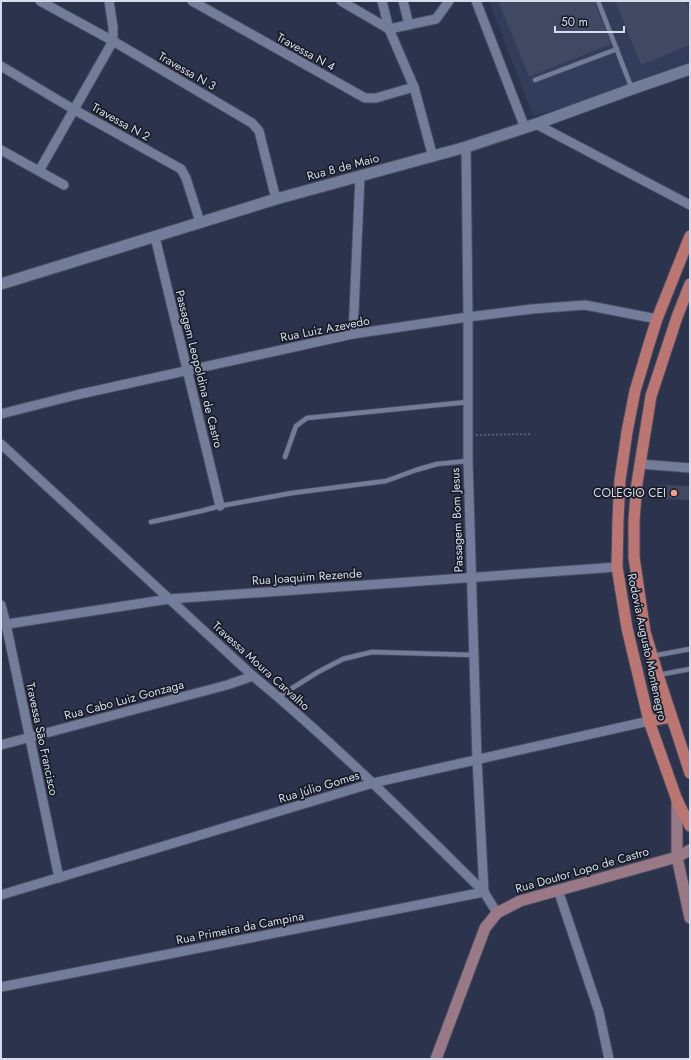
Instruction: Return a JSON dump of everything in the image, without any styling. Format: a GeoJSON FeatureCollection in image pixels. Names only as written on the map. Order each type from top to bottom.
{"type":"FeatureCollection","features":[{"type":"Feature","properties":{"kind":"main road","name":"Rodovia Augusto Montenegro"},"geometry":{"type":"LineString","coordinates":[[690,236],[658,318],[635,391],[620,480],[617,567],[627,628],[649,722],[677,800],[690,826]]}},
{"type":"Feature","properties":{"kind":"main road","name":"Rodovia Augusto Montenegro"},"geometry":{"type":"LineString","coordinates":[[689,290],[651,396],[640,464],[634,520],[634,558],[645,632],[690,773]]}},
{"type":"Feature","properties":{"kind":"main road"},"geometry":{"type":"LineString","coordinates":[[635,391],[651,396]]}},
{"type":"Feature","properties":{"kind":"main road"},"geometry":{"type":"LineString","coordinates":[[624,611],[642,608]]}},
{"type":"Feature","properties":{"kind":"main road"},"geometry":{"type":"LineString","coordinates":[[649,722],[671,717]]}},
{"type":"Feature","properties":{"kind":"main road"},"geometry":{"type":"LineString","coordinates":[[677,800],[677,857],[690,918]]}},
{"type":"Feature","properties":{"kind":"main road","name":"Rua Doutor Lopo de Castro"},"geometry":{"type":"LineString","coordinates":[[436,1059],[485,928],[497,913],[520,901],[677,857],[690,850]]}},
{"type":"Feature","properties":{"kind":"street","name":"Travessa N 3"},"geometry":{"type":"LineString","coordinates":[[40,1],[113,41],[252,123],[259,131],[276,199]]}},
{"type":"Feature","properties":{"kind":"street"},"geometry":{"type":"LineString","coordinates":[[39,171],[113,41],[113,26],[109,1]]}},
{"type":"Feature","properties":{"kind":"street","name":"Travessa N 4"},"geometry":{"type":"LineString","coordinates":[[192,1],[365,98],[376,98],[414,87]]}},
{"type":"Feature","properties":{"kind":"street"},"geometry":{"type":"LineString","coordinates":[[341,1],[389,29],[436,19],[449,1]]}},
{"type":"Feature","properties":{"kind":"street"},"geometry":{"type":"LineString","coordinates":[[382,1],[389,29],[414,87],[433,157]]}},
{"type":"Feature","properties":{"kind":"street"},"geometry":{"type":"LineString","coordinates":[[403,1],[409,25]]}},
{"type":"Feature","properties":{"kind":"street"},"geometry":{"type":"LineString","coordinates":[[476,1],[525,128]]}},
{"type":"Feature","properties":{"kind":"street","name":"Travessa N 2"},"geometry":{"type":"LineString","coordinates":[[1,66],[73,109],[181,169],[186,178],[200,222]]}},
{"type":"Feature","properties":{"kind":"street","name":"Rua 8 de Maio"},"geometry":{"type":"LineString","coordinates":[[1,284],[276,199],[466,147],[525,128],[632,89],[690,70]]}},
{"type":"Feature","properties":{"kind":"street"},"geometry":{"type":"LineString","coordinates":[[536,124],[690,205]]}},
{"type":"Feature","properties":{"kind":"street","name":"Passagem Bom Jesus"},"geometry":{"type":"LineString","coordinates":[[466,147],[468,461],[477,759],[484,892]]}},
{"type":"Feature","properties":{"kind":"street"},"geometry":{"type":"LineString","coordinates":[[1,150],[64,185]]}},
{"type":"Feature","properties":{"kind":"street"},"geometry":{"type":"LineString","coordinates":[[353,334],[360,176]]}},
{"type":"Feature","properties":{"kind":"street","name":"Passagem Leopoldina de Castro"},"geometry":{"type":"LineString","coordinates":[[155,237],[220,506]]}},
{"type":"Feature","properties":{"kind":"street","name":"Rua Luiz Azevedo"},"geometry":{"type":"LineString","coordinates":[[1,414],[76,395],[353,334],[468,317],[532,309],[584,305],[658,318]]}},
{"type":"Feature","properties":{"kind":"street","name":"Travessa Moura Carvalho"},"geometry":{"type":"LineString","coordinates":[[1,444],[253,676],[372,783],[484,892],[497,913]]}},
{"type":"Feature","properties":{"kind":"street"},"geometry":{"type":"LineString","coordinates":[[640,464],[690,468]]}},
{"type":"Feature","properties":{"kind":"street","name":"Rua Joaquim Rezende"},"geometry":{"type":"LineString","coordinates":[[4,624],[169,599],[617,567]]}},
{"type":"Feature","properties":{"kind":"street","name":"Travessa São Francisco"},"geometry":{"type":"LineString","coordinates":[[1,605],[58,878]]}},
{"type":"Feature","properties":{"kind":"street","name":"Rua Cabo Luiz Gonzaga"},"geometry":{"type":"LineString","coordinates":[[1,745],[227,685],[253,676]]}},
{"type":"Feature","properties":{"kind":"street","name":"Rua Júlio Gomes"},"geometry":{"type":"LineString","coordinates":[[1,895],[372,783],[649,722]]}},
{"type":"Feature","properties":{"kind":"street"},"geometry":{"type":"LineString","coordinates":[[558,890],[599,1012],[609,1059]]}},
{"type":"Feature","properties":{"kind":"street","name":"Rua Primeira da Campina"},"geometry":{"type":"LineString","coordinates":[[1,987],[484,892]]}},
{"type":"Feature","properties":{"kind":"lane"},"geometry":{"type":"LineString","coordinates":[[598,1],[632,89]]}},
{"type":"Feature","properties":{"kind":"lane"},"geometry":{"type":"LineString","coordinates":[[535,80],[617,49]]}},
{"type":"Feature","properties":{"kind":"lane"},"geometry":{"type":"LineString","coordinates":[[285,457],[296,426],[307,418],[468,402]]}},
{"type":"Feature","properties":{"kind":"lane"},"geometry":{"type":"LineString","coordinates":[[150,522],[220,506],[292,493],[386,481],[437,464],[468,461]]}},
{"type":"Feature","properties":{"kind":"lane"},"geometry":{"type":"LineString","coordinates":[[652,656],[690,649]]}},
{"type":"Feature","properties":{"kind":"lane"},"geometry":{"type":"LineString","coordinates":[[278,697],[330,666],[343,660],[372,652],[474,655]]}},
{"type":"Feature","properties":{"kind":"lane"},"geometry":{"type":"LineString","coordinates":[[658,675],[690,669]]}},
{"type":"Feature","properties":{"kind":"path"},"geometry":{"type":"LineString","coordinates":[[468,435],[532,434]]}},
{"type":"Feature","properties":{"kind":"shaded area"},"geometry":{"type":"Polygon","coordinates":[[[489,1],[690,1],[690,63],[590,100],[533,116],[489,1]]]}},
{"type":"Feature","properties":{"kind":"building"},"geometry":{"type":"Polygon","coordinates":[[[498,1],[594,1],[611,44],[529,77],[498,1]]]}},
{"type":"Feature","properties":{"kind":"building"},"geometry":{"type":"Polygon","coordinates":[[[615,1],[685,1],[690,13],[690,45],[641,65],[615,1]]]}},
{"type":"Feature","properties":{"kind":"building","name":"COLEGIO CEI"},"geometry":{"type":"Polygon","coordinates":[[[658,485],[690,486],[690,500],[658,499],[658,485]]]}},
{"type":"Feature","properties":{"kind":"place","name":"COLEGIO CEI"},"geometry":{"type":"Point","coordinates":[674,493]}}]}
